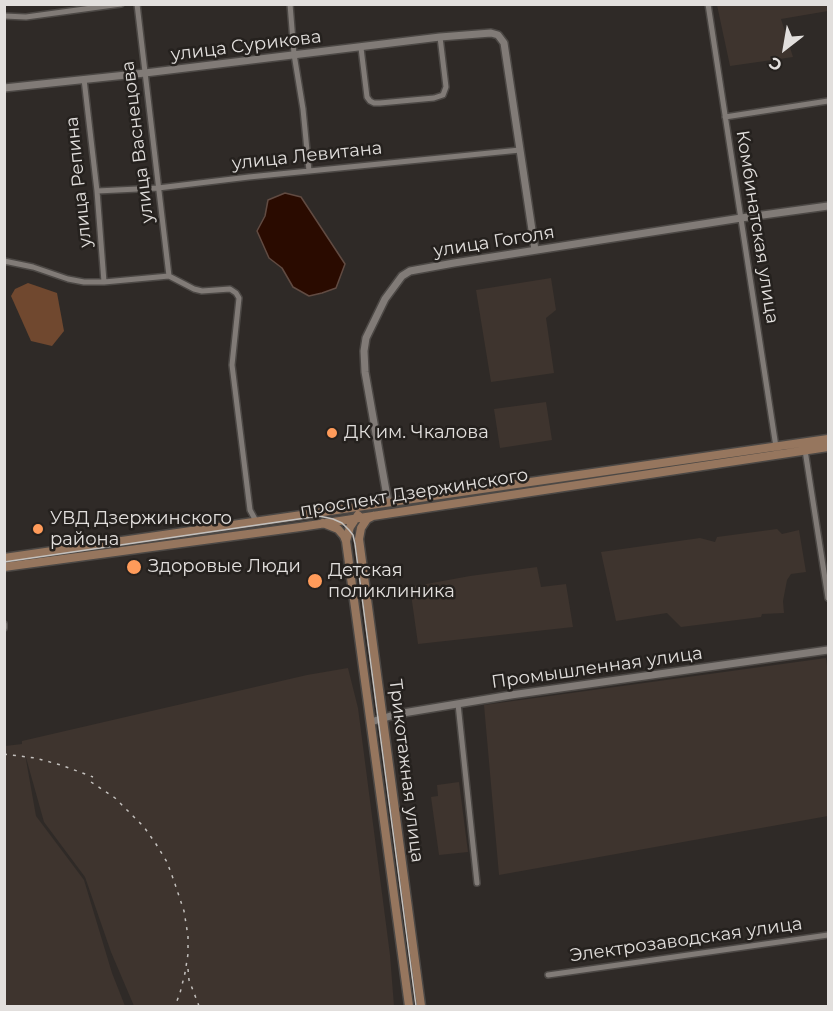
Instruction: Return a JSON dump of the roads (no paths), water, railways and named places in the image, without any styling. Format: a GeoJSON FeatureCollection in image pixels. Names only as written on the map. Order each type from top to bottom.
{"type":"FeatureCollection","features":[{"type":"Feature","properties":{"kind":"main road","name":"проспект Дзержинского"},"geometry":{"type":"LineString","coordinates":[[4,567],[356,518],[776,451],[828,439]]}},
{"type":"Feature","properties":{"kind":"main road","name":"проспект Дзержинского"},"geometry":{"type":"LineString","coordinates":[[804,446],[828,447]]}},
{"type":"Feature","properties":{"kind":"main road","name":"проспект Дзержинского"},"geometry":{"type":"LineString","coordinates":[[4,558],[685,460],[776,451]]}},
{"type":"Feature","properties":{"kind":"main road"},"geometry":{"type":"LineString","coordinates":[[346,541],[350,527],[356,518],[373,504]]}},
{"type":"Feature","properties":{"kind":"main road"},"geometry":{"type":"LineString","coordinates":[[319,512],[334,515],[350,527],[358,539]]}},
{"type":"Feature","properties":{"kind":"main road"},"geometry":{"type":"LineString","coordinates":[[358,539],[367,519],[376,514]]}},
{"type":"Feature","properties":{"kind":"main road"},"geometry":{"type":"LineString","coordinates":[[323,523],[338,529],[346,541]]}},
{"type":"Feature","properties":{"kind":"main road","name":"Трикотажная улица"},"geometry":{"type":"LineString","coordinates":[[358,539],[421,1006]]}},
{"type":"Feature","properties":{"kind":"main road","name":"Трикотажная улица"},"geometry":{"type":"LineString","coordinates":[[346,541],[409,1006]]}},
{"type":"Feature","properties":{"kind":"street"},"geometry":{"type":"LineString","coordinates":[[4,16],[26,17],[121,4]]}},
{"type":"Feature","properties":{"kind":"street","name":"улица Васнецова"},"geometry":{"type":"LineString","coordinates":[[137,4],[169,276]]}},
{"type":"Feature","properties":{"kind":"street"},"geometry":{"type":"LineString","coordinates":[[290,4],[309,171]]}},
{"type":"Feature","properties":{"kind":"street","name":"Комбинатская улица"},"geometry":{"type":"LineString","coordinates":[[708,4],[776,451]]}},
{"type":"Feature","properties":{"kind":"street","name":"улица Сурикова"},"geometry":{"type":"LineString","coordinates":[[4,88],[491,33],[498,35],[504,43],[520,150]]}},
{"type":"Feature","properties":{"kind":"street"},"geometry":{"type":"LineString","coordinates":[[361,48],[367,97],[370,101],[380,103],[434,98],[443,95],[446,87],[440,37]]}},
{"type":"Feature","properties":{"kind":"street","name":"улица Репина"},"geometry":{"type":"LineString","coordinates":[[84,79],[97,191],[104,282]]}},
{"type":"Feature","properties":{"kind":"street"},"geometry":{"type":"LineString","coordinates":[[725,117],[828,101]]}},
{"type":"Feature","properties":{"kind":"street"},"geometry":{"type":"LineString","coordinates":[[520,150],[535,250]]}},
{"type":"Feature","properties":{"kind":"street","name":"улица Левитана"},"geometry":{"type":"LineString","coordinates":[[97,191],[158,188],[520,150]]}},
{"type":"Feature","properties":{"kind":"street","name":"улица Гоголя"},"geometry":{"type":"LineString","coordinates":[[388,502],[365,372],[364,351],[366,338],[385,299],[402,276],[410,271],[535,250],[828,206]]}},
{"type":"Feature","properties":{"kind":"street"},"geometry":{"type":"LineString","coordinates":[[4,261],[84,282],[169,276],[202,291],[230,289],[236,292],[239,298],[232,365],[250,510],[256,521]]}},
{"type":"Feature","properties":{"kind":"street"},"geometry":{"type":"LineString","coordinates":[[804,446],[828,598]]}},
{"type":"Feature","properties":{"kind":"street","name":"Промышленная улица"},"geometry":{"type":"LineString","coordinates":[[371,722],[383,717],[458,704],[828,650]]}},
{"type":"Feature","properties":{"kind":"street"},"geometry":{"type":"LineString","coordinates":[[458,704],[477,883]]}},
{"type":"Feature","properties":{"kind":"street","name":"Электрозаводская улица"},"geometry":{"type":"LineString","coordinates":[[548,975],[828,935]]}},
{"type":"Feature","properties":{"kind":"tram line"},"geometry":{"type":"LineString","coordinates":[[4,562],[319,516],[342,523],[349,530],[355,544],[416,1006]]}},
{"type":"Feature","properties":{"kind":"railway"},"geometry":{"type":"LineString","coordinates":[[4,754],[35,758],[93,777]]}},
{"type":"Feature","properties":{"kind":"railway"},"geometry":{"type":"LineString","coordinates":[[91,782],[115,798],[144,827],[167,862],[184,911],[188,936],[185,973],[175,1006]]}},
{"type":"Feature","properties":{"kind":"railway"},"geometry":{"type":"LineString","coordinates":[[188,969],[189,980],[199,1006]]}},
{"type":"Feature","properties":{"kind":"place","name":"ДК им. Чкалова"},"geometry":{"type":"Point","coordinates":[332,433]}},
{"type":"Feature","properties":{"kind":"place","name":"УВД Дзержинского района"},"geometry":{"type":"Point","coordinates":[38,529]}},
{"type":"Feature","properties":{"kind":"place","name":"Здоровые Люди"},"geometry":{"type":"Point","coordinates":[134,567]}},
{"type":"Feature","properties":{"kind":"place","name":"Детская поликлиника"},"geometry":{"type":"Point","coordinates":[315,581]}}]}
